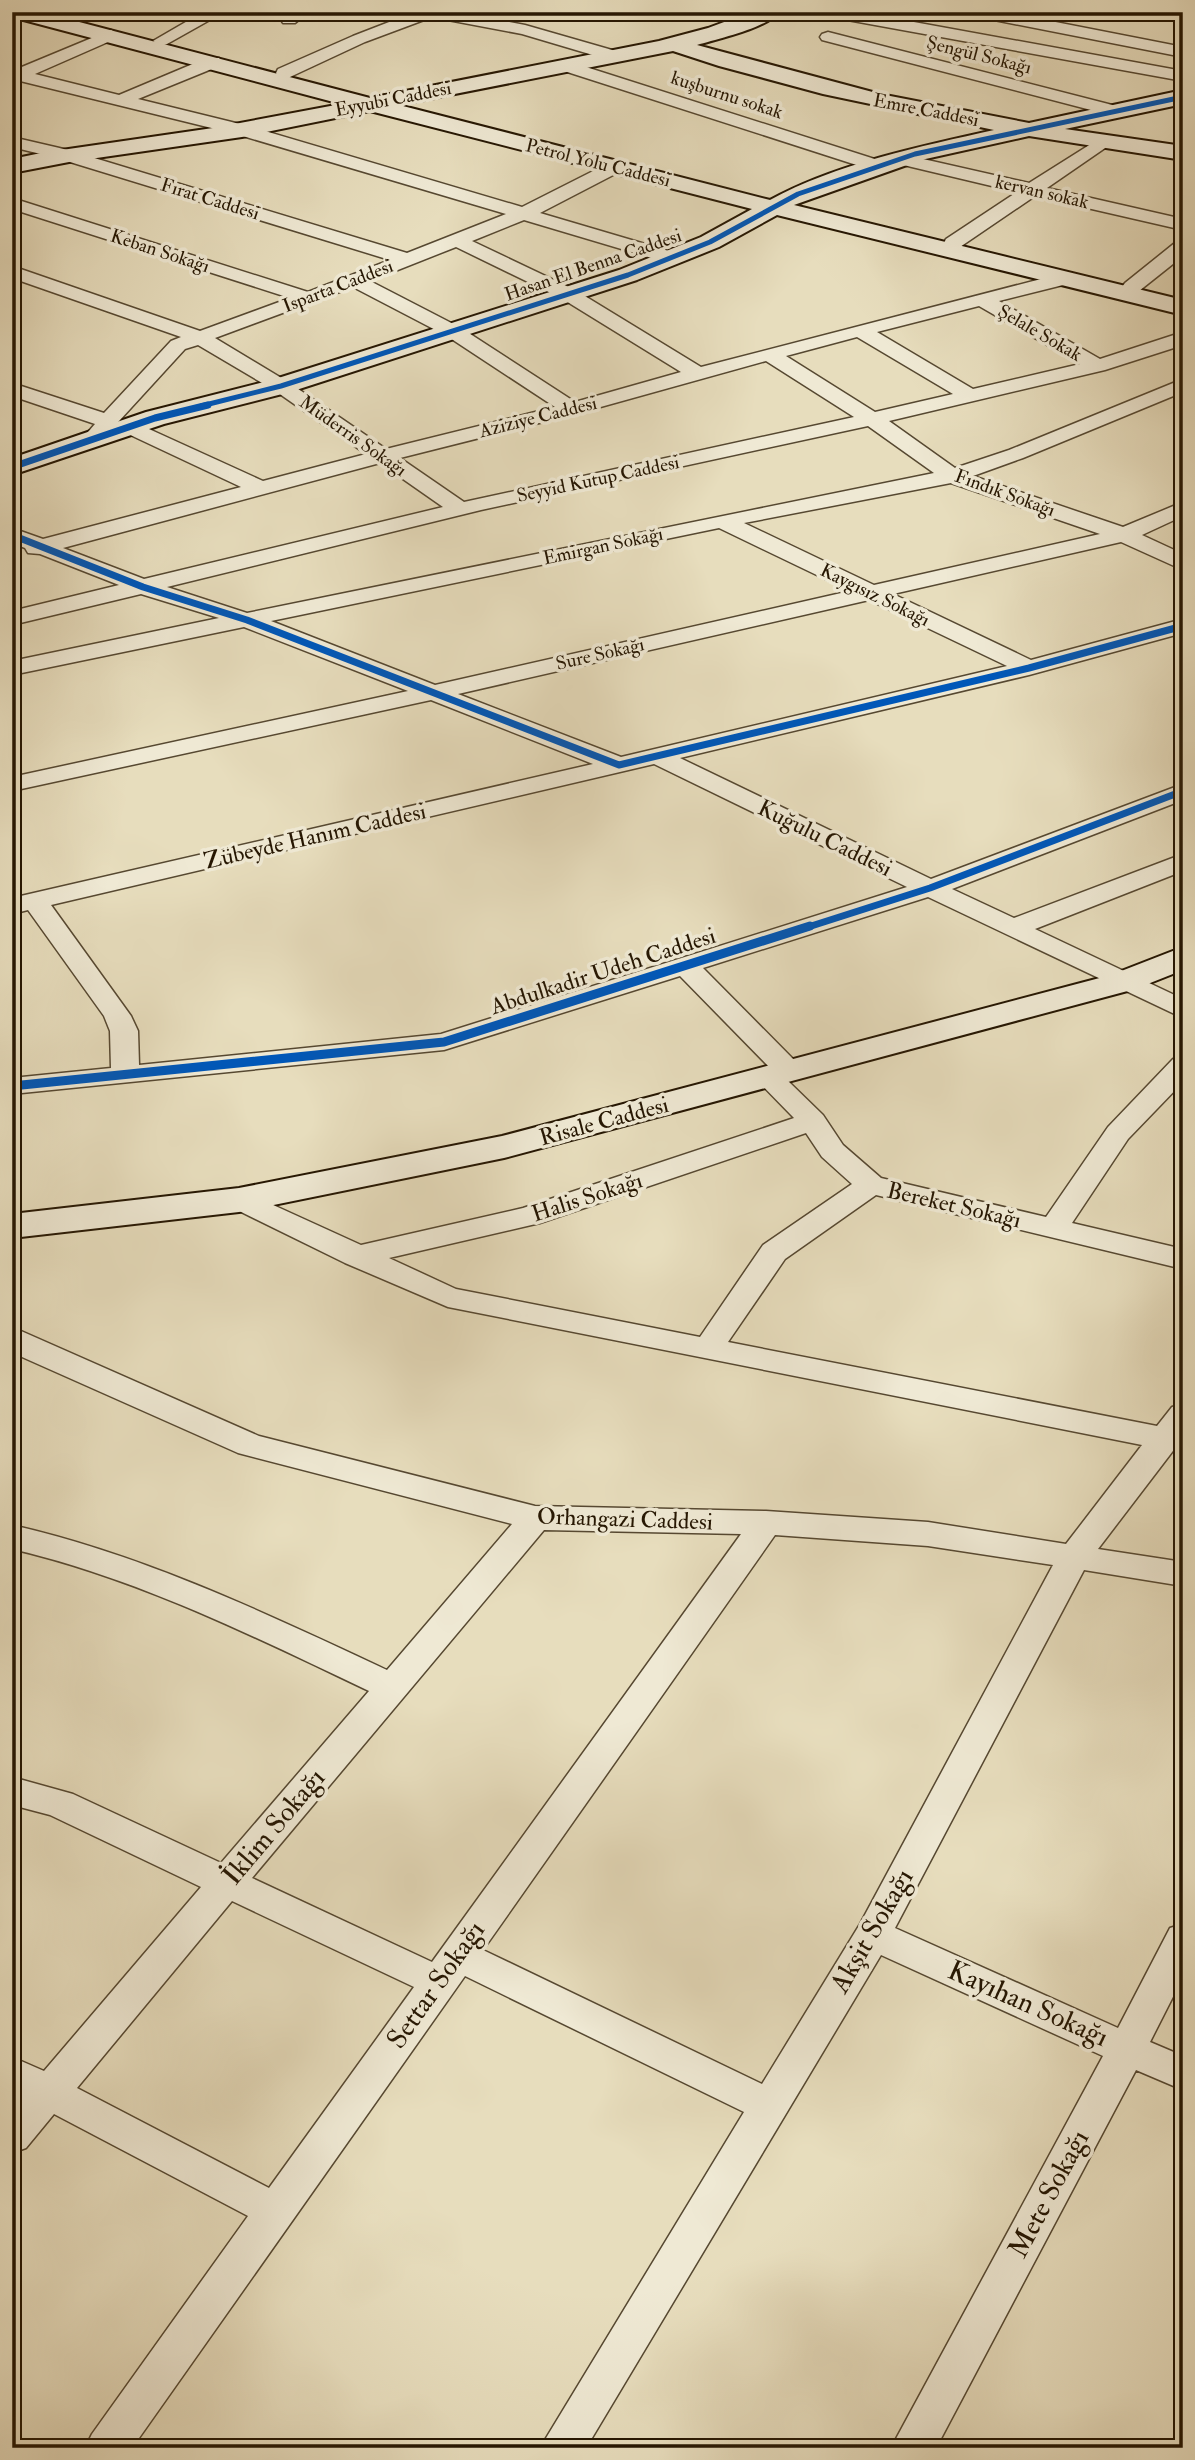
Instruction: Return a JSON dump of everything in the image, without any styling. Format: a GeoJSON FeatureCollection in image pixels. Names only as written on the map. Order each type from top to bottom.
{"type":"FeatureCollection","features":[{"type":"Feature","properties":{"kind":"street"},"geometry":{"type":"LineString","coordinates":[[161,41],[216,12]]}},
{"type":"Feature","properties":{"kind":"street"},"geometry":{"type":"LineString","coordinates":[[284,73],[359,39],[431,12],[525,30],[613,56]]}},
{"type":"Feature","properties":{"kind":"street","name":"Eyyubi Caddesi"},"geometry":{"type":"LineString","coordinates":[[12,166],[62,154],[242,130],[613,56],[674,43],[754,20],[769,12]]}},
{"type":"Feature","properties":{"kind":"street"},"geometry":{"type":"LineString","coordinates":[[831,12],[864,15],[1183,76]]}},
{"type":"Feature","properties":{"kind":"street"},"geometry":{"type":"LineString","coordinates":[[979,12],[1183,52]]}},
{"type":"Feature","properties":{"kind":"street","name":"Petrol Yolu Caddesi"},"geometry":{"type":"LineString","coordinates":[[25,15],[161,41],[284,73],[613,168],[953,243],[1183,299]]}},
{"type":"Feature","properties":{"kind":"street","name":"Petrol Yolu Caddesi"},"geometry":{"type":"LineString","coordinates":[[25,15],[1183,308]]}},
{"type":"Feature","properties":{"kind":"street","name":"Şengül Sokağı"},"geometry":{"type":"LineString","coordinates":[[864,15],[828,37],[1114,111]]}},
{"type":"Feature","properties":{"kind":"street"},"geometry":{"type":"LineString","coordinates":[[14,74],[111,35]]}},
{"type":"Feature","properties":{"kind":"street","name":"Emre Caddesi"},"geometry":{"type":"LineString","coordinates":[[674,43],[715,58],[849,94],[978,121],[1183,153]]}},
{"type":"Feature","properties":{"kind":"street"},"geometry":{"type":"LineString","coordinates":[[121,100],[213,62]]}},
{"type":"Feature","properties":{"kind":"street","name":"kuşburnu sokak"},"geometry":{"type":"LineString","coordinates":[[564,65],[890,162]]}},
{"type":"Feature","properties":{"kind":"street"},"geometry":{"type":"LineString","coordinates":[[14,74],[242,130],[672,258]]}},
{"type":"Feature","properties":{"kind":"street","name":"Hasan El Benna Caddesi"},"geometry":{"type":"LineString","coordinates":[[12,467],[155,418],[281,386],[628,275],[710,242],[779,204],[890,162],[1032,128],[1183,97]]}},
{"type":"Feature","properties":{"kind":"street","name":"Fırat Caddesi"},"geometry":{"type":"LineString","coordinates":[[12,142],[62,154],[407,259]]}},
{"type":"Feature","properties":{"kind":"street"},"geometry":{"type":"LineString","coordinates":[[953,243],[1102,142]]}},
{"type":"Feature","properties":{"kind":"street","name":"kervan sokak"},"geometry":{"type":"LineString","coordinates":[[890,162],[1034,189],[1183,225]]}},
{"type":"Feature","properties":{"kind":"street","name":"Isparta Caddesi"},"geometry":{"type":"LineString","coordinates":[[91,440],[178,345],[309,298],[523,214],[613,168]]}},
{"type":"Feature","properties":{"kind":"street","name":"Keban Sokağı"},"geometry":{"type":"LineString","coordinates":[[12,203],[309,298]]}},
{"type":"Feature","properties":{"kind":"street"},"geometry":{"type":"LineString","coordinates":[[456,240],[568,294],[700,375]]}},
{"type":"Feature","properties":{"kind":"street"},"geometry":{"type":"LineString","coordinates":[[1132,286],[1183,246]]}},
{"type":"Feature","properties":{"kind":"street","name":"Müderris Sokağı"},"geometry":{"type":"LineString","coordinates":[[12,272],[199,337],[281,386],[460,509]]}},
{"type":"Feature","properties":{"kind":"street","name":"Aziziye Caddesi"},"geometry":{"type":"LineString","coordinates":[[12,554],[1064,279]]}},
{"type":"Feature","properties":{"kind":"street"},"geometry":{"type":"LineString","coordinates":[[354,280],[454,331],[572,409]]}},
{"type":"Feature","properties":{"kind":"street","name":"Şelale Sokak"},"geometry":{"type":"LineString","coordinates":[[982,300],[1098,366]]}},
{"type":"Feature","properties":{"kind":"street"},"geometry":{"type":"LineString","coordinates":[[862,332],[969,395]]}},
{"type":"Feature","properties":{"kind":"street","name":"Seyyid Kutup Caddesi"},"geometry":{"type":"LineString","coordinates":[[12,618],[460,509],[872,419],[1098,366],[1183,338]]}},
{"type":"Feature","properties":{"kind":"street","name":"Fındık Sokağı"},"geometry":{"type":"LineString","coordinates":[[769,354],[872,419],[953,476],[1124,536],[1183,563]]}},
{"type":"Feature","properties":{"kind":"street","name":"Emirgan Sokağı"},"geometry":{"type":"LineString","coordinates":[[12,668],[953,476],[1016,454],[1183,385]]}},
{"type":"Feature","properties":{"kind":"street"},"geometry":{"type":"LineString","coordinates":[[12,389],[107,421]]}},
{"type":"Feature","properties":{"kind":"street"},"geometry":{"type":"LineString","coordinates":[[131,428],[260,488]]}},
{"type":"Feature","properties":{"kind":"street","name":"Sure Sokağı"},"geometry":{"type":"LineString","coordinates":[[12,784],[436,692],[1124,536],[1183,508]]}},
{"type":"Feature","properties":{"kind":"street","name":"Kaygısız Sokağı"},"geometry":{"type":"LineString","coordinates":[[722,521],[1029,668]]}},
{"type":"Feature","properties":{"kind":"street"},"geometry":{"type":"LineString","coordinates":[[12,535],[143,587],[247,620],[619,765]]}},
{"type":"Feature","properties":{"kind":"street","name":"Zübeyde Hanım Caddesi"},"geometry":{"type":"LineString","coordinates":[[24,904],[1029,668],[1183,626]]}},
{"type":"Feature","properties":{"kind":"street","name":"Kuğulu Caddesi"},"geometry":{"type":"LineString","coordinates":[[656,756],[1183,1010]]}},
{"type":"Feature","properties":{"kind":"street","name":"Abdulkadir Udeh Caddesi"},"geometry":{"type":"LineString","coordinates":[[12,1086],[444,1042],[930,888],[1183,791]]}},
{"type":"Feature","properties":{"kind":"street"},"geometry":{"type":"LineString","coordinates":[[1013,928],[1183,862]]}},
{"type":"Feature","properties":{"kind":"street"},"geometry":{"type":"LineString","coordinates":[[24,904],[117,1016],[124,1031],[125,1075]]}},
{"type":"Feature","properties":{"kind":"street","name":"Risale Caddesi"},"geometry":{"type":"LineString","coordinates":[[12,1226],[239,1200],[504,1147],[1123,982],[1183,957]]}},
{"type":"Feature","properties":{"kind":"street","name":"Bereket Sokağı"},"geometry":{"type":"LineString","coordinates":[[685,965],[779,1075],[832,1151],[871,1185],[1183,1259]]}},
{"type":"Feature","properties":{"kind":"street"},"geometry":{"type":"LineString","coordinates":[[1054,1228],[1118,1133],[1183,1065]]}},
{"type":"Feature","properties":{"kind":"street","name":"Halis Sokağı"},"geometry":{"type":"LineString","coordinates":[[356,1256],[530,1216],[813,1121]]}},
{"type":"Feature","properties":{"kind":"street"},"geometry":{"type":"LineString","coordinates":[[707,1349],[775,1252],[871,1185]]}},
{"type":"Feature","properties":{"kind":"street"},"geometry":{"type":"LineString","coordinates":[[239,1200],[448,1297],[707,1349],[1174,1427]]}},
{"type":"Feature","properties":{"kind":"street","name":"Orhangazi Caddesi"},"geometry":{"type":"LineString","coordinates":[[12,1338],[33,1350],[249,1445],[535,1518],[766,1523],[928,1534],[1183,1574]]}},
{"type":"Feature","properties":{"kind":"street","name":"Akşit Sokağı"},"geometry":{"type":"LineString","coordinates":[[562,2448],[873,1935],[1074,1557],[1174,1427]]}},
{"type":"Feature","properties":{"kind":"street","name":"İklim Sokağı"},"geometry":{"type":"LineString","coordinates":[[12,2136],[535,1518]]}},
{"type":"Feature","properties":{"kind":"street","name":"Settar Sokağı"},"geometry":{"type":"LineString","coordinates":[[107,2448],[766,1523]]}},
{"type":"Feature","properties":{"kind":"street"},"geometry":{"type":"LineString","coordinates":[[12,1537],[69,1550],[215,1604],[392,1687]]}},
{"type":"Feature","properties":{"kind":"street"},"geometry":{"type":"LineString","coordinates":[[12,1791],[61,1804],[227,1883],[449,1968],[769,2106]]}},
{"type":"Feature","properties":{"kind":"street","name":"Kayıhan Sokağı"},"geometry":{"type":"LineString","coordinates":[[873,1935],[1183,2074]]}},
{"type":"Feature","properties":{"kind":"street","name":"Mete Sokağı"},"geometry":{"type":"LineString","coordinates":[[914,2448],[1127,2049],[1183,1938]]}},
{"type":"Feature","properties":{"kind":"street"},"geometry":{"type":"LineString","coordinates":[[12,2073],[51,2091],[276,2211]]}},
{"type":"Feature","properties":{"kind":"cycle path"},"geometry":{"type":"LineString","coordinates":[[12,467],[155,418],[281,386],[628,275],[710,242],[798,194],[915,154],[1183,97]]}},
{"type":"Feature","properties":{"kind":"cycle path"},"geometry":{"type":"LineString","coordinates":[[12,535],[143,587],[247,620],[619,765],[1029,668],[1183,626]]}},
{"type":"Feature","properties":{"kind":"cycle path"},"geometry":{"type":"LineString","coordinates":[[12,1086],[444,1042],[930,888],[1183,791]]}}]}
